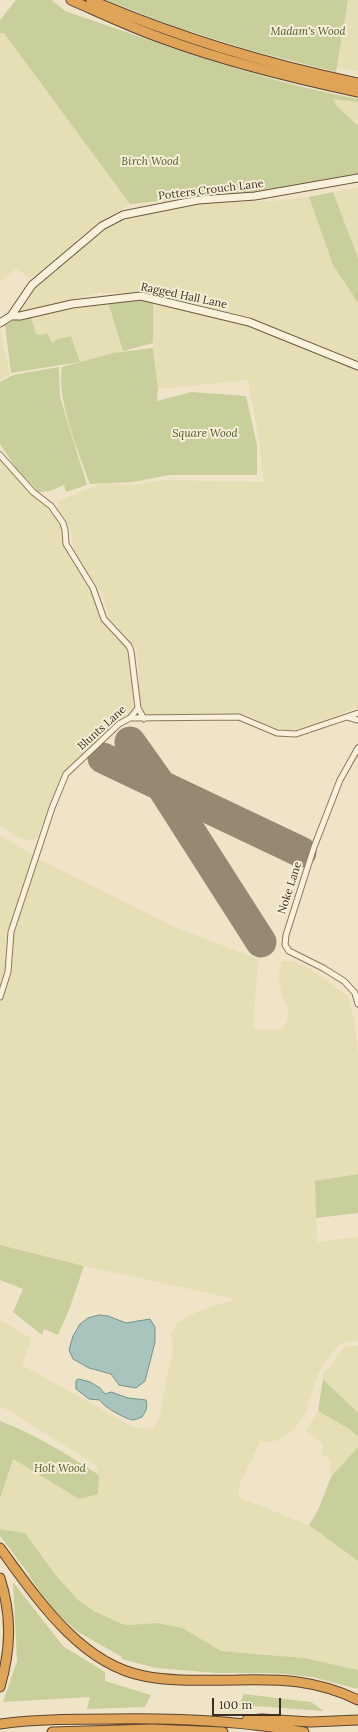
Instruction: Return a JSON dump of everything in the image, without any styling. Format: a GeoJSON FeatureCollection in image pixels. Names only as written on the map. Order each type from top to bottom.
{"type":"FeatureCollection","features":[{"type":"Feature","properties":{"kind":"highway"},"geometry":{"type":"LineString","coordinates":[[71,0],[163,39],[301,80],[358,92]]}},
{"type":"Feature","properties":{"kind":"highway"},"geometry":{"type":"LineString","coordinates":[[91,0],[170,31],[235,52],[286,67],[358,83]]}},
{"type":"Feature","properties":{"kind":"highway"},"geometry":{"type":"LineString","coordinates":[[0,1548],[64,1629],[95,1655],[122,1670],[142,1676],[164,1679],[280,1679],[327,1688],[341,1692],[358,1700]]}},
{"type":"Feature","properties":{"kind":"highway"},"geometry":{"type":"LineString","coordinates":[[0,1578],[8,1609],[9,1633],[6,1666],[0,1687]]}},
{"type":"Feature","properties":{"kind":"highway"},"geometry":{"type":"LineString","coordinates":[[0,1724],[77,1719],[165,1718],[226,1722],[304,1732]]}},
{"type":"Feature","properties":{"kind":"highway"},"geometry":{"type":"LineString","coordinates":[[226,1722],[262,1719],[311,1722],[358,1720]]}},
{"type":"Feature","properties":{"kind":"highway"},"geometry":{"type":"LineString","coordinates":[[52,1732],[152,1729],[223,1732]]}},
{"type":"Feature","properties":{"kind":"street","name":"Potters Crouch Lane"},"geometry":{"type":"LineString","coordinates":[[10,316],[32,284],[102,226],[123,215],[141,210],[198,200],[255,196],[358,178]]}},
{"type":"Feature","properties":{"kind":"street","name":"Ragged Hall Lane"},"geometry":{"type":"LineString","coordinates":[[0,323],[10,316],[20,316],[72,304],[141,296],[250,322],[358,366]]}},
{"type":"Feature","properties":{"kind":"street","name":"Blunts Lane"},"geometry":{"type":"LineString","coordinates":[[0,455],[34,492],[51,506],[63,523],[66,530],[66,544],[93,588],[104,619],[129,646],[131,651],[138,708],[130,718],[119,724],[66,774],[52,808],[11,932],[8,972],[0,997]]}},
{"type":"Feature","properties":{"kind":"street"},"geometry":{"type":"LineString","coordinates":[[138,708],[144,719]]}},
{"type":"Feature","properties":{"kind":"street"},"geometry":{"type":"LineString","coordinates":[[130,718],[239,717],[277,733],[296,734],[358,713]]}},
{"type":"Feature","properties":{"kind":"street"},"geometry":{"type":"LineString","coordinates":[[347,717],[358,720]]}},
{"type":"Feature","properties":{"kind":"street","name":"Noke Lane"},"geometry":{"type":"LineString","coordinates":[[358,748],[340,780],[314,847],[286,935],[285,945],[289,950],[344,981],[355,993],[358,1004]]}},
{"type":"Feature","properties":{"kind":"shaded area"},"geometry":{"type":"Polygon","coordinates":[[[348,0],[358,0],[358,71],[337,67],[348,0]]]}},
{"type":"Feature","properties":{"kind":"shaded area"},"geometry":{"type":"Polygon","coordinates":[[[4,32],[130,204],[99,223],[79,238],[44,271],[30,278],[16,269],[0,282],[0,33],[4,32]]]}},
{"type":"Feature","properties":{"kind":"shaded area"},"geometry":{"type":"Polygon","coordinates":[[[333,99],[358,102],[358,126],[337,106],[333,99]]]}},
{"type":"Feature","properties":{"kind":"shaded area"},"geometry":{"type":"Polygon","coordinates":[[[358,188],[358,258],[333,192],[358,188]]]}},
{"type":"Feature","properties":{"kind":"shaded area"},"geometry":{"type":"Polygon","coordinates":[[[309,197],[333,265],[358,303],[358,362],[303,341],[182,304],[158,295],[142,293],[99,293],[28,313],[18,313],[18,309],[37,284],[115,222],[133,217],[212,202],[272,201],[309,197]]]}},
{"type":"Feature","properties":{"kind":"shaded area"},"geometry":{"type":"Polygon","coordinates":[[[153,301],[174,308],[212,314],[245,322],[358,367],[358,707],[321,722],[294,730],[284,730],[264,724],[246,714],[153,716],[143,712],[140,697],[137,650],[110,619],[101,592],[75,553],[69,525],[58,509],[58,501],[100,484],[133,485],[167,480],[264,482],[259,440],[248,380],[158,389],[153,343],[153,301]]]}},
{"type":"Feature","properties":{"kind":"shaded area"},"geometry":{"type":"Polygon","coordinates":[[[108,302],[123,351],[80,362],[71,336],[52,343],[42,335],[36,335],[31,317],[70,306],[108,302]]]}},
{"type":"Feature","properties":{"kind":"shaded area"},"geometry":{"type":"Polygon","coordinates":[[[0,329],[10,375],[0,380],[0,329]]]}},
{"type":"Feature","properties":{"kind":"shaded area"},"geometry":{"type":"Polygon","coordinates":[[[0,458],[27,489],[58,519],[63,528],[64,544],[89,585],[110,628],[129,651],[132,663],[133,707],[65,770],[37,838],[30,841],[18,837],[0,825],[0,458]]]}},
{"type":"Feature","properties":{"kind":"shaded area"},"geometry":{"type":"Polygon","coordinates":[[[0,835],[38,859],[172,926],[258,959],[253,1029],[282,1030],[288,1020],[288,1008],[282,994],[278,977],[282,961],[292,961],[311,969],[347,995],[354,1018],[358,1054],[358,1174],[315,1181],[317,1242],[358,1237],[358,1341],[346,1341],[337,1347],[319,1372],[305,1415],[290,1433],[281,1439],[271,1442],[260,1442],[240,1484],[238,1497],[309,1525],[358,1561],[358,1670],[303,1659],[265,1654],[221,1651],[157,1623],[131,1625],[120,1623],[94,1611],[78,1600],[54,1573],[25,1533],[0,1529],[0,1498],[12,1459],[79,1499],[99,1475],[95,1464],[8,1410],[0,1407],[0,1320],[31,1338],[22,1365],[133,1427],[153,1429],[160,1415],[173,1350],[171,1335],[176,1324],[198,1311],[236,1299],[84,1266],[0,1245],[0,835]]]}},
{"type":"Feature","properties":{"kind":"shaded area"},"geometry":{"type":"Polygon","coordinates":[[[346,1346],[358,1346],[358,1413],[323,1379],[323,1374],[346,1346]]]}},
{"type":"Feature","properties":{"kind":"shaded area"},"geometry":{"type":"Polygon","coordinates":[[[318,1411],[351,1430],[358,1437],[358,1447],[331,1477],[330,1460],[322,1453],[323,1444],[306,1430],[318,1411]]]}},
{"type":"Feature","properties":{"kind":"green space","name":"Birch Wood"},"geometry":{"type":"Polygon","coordinates":[[[16,0],[52,0],[65,11],[247,72],[358,99],[358,102],[333,99],[337,106],[358,126],[358,175],[253,192],[130,204],[4,33],[0,33],[0,20],[16,0]]]}},
{"type":"Feature","properties":{"kind":"green space","name":"Madam's Wood"},"geometry":{"type":"Polygon","coordinates":[[[106,0],[348,0],[336,72],[253,51],[176,27],[106,0]]]}},
{"type":"Feature","properties":{"kind":"green space"},"geometry":{"type":"Polygon","coordinates":[[[333,192],[358,258],[358,303],[333,265],[309,197],[333,192]]]}},
{"type":"Feature","properties":{"kind":"green space"},"geometry":{"type":"Polygon","coordinates":[[[145,299],[153,301],[153,343],[123,351],[108,302],[145,299]]]}},
{"type":"Feature","properties":{"kind":"green space"},"geometry":{"type":"Polygon","coordinates":[[[31,317],[36,334],[42,335],[47,333],[52,343],[58,339],[71,336],[80,362],[11,373],[5,325],[13,321],[31,317]]]}},
{"type":"Feature","properties":{"kind":"green space","name":"Square Wood"},"geometry":{"type":"Polygon","coordinates":[[[153,348],[158,389],[157,401],[191,392],[246,396],[257,445],[257,475],[170,475],[133,482],[90,484],[65,410],[61,380],[62,367],[113,353],[153,348]]]}},
{"type":"Feature","properties":{"kind":"green space"},"geometry":{"type":"Polygon","coordinates":[[[59,367],[60,397],[87,485],[66,492],[64,485],[50,491],[39,492],[16,468],[0,444],[0,382],[13,375],[59,367]]]}},
{"type":"Feature","properties":{"kind":"green space"},"geometry":{"type":"Polygon","coordinates":[[[358,1174],[358,1213],[316,1218],[315,1181],[358,1174]]]}},
{"type":"Feature","properties":{"kind":"green space"},"geometry":{"type":"Polygon","coordinates":[[[0,1245],[84,1266],[69,1310],[58,1335],[44,1329],[42,1335],[13,1312],[23,1289],[0,1280],[0,1245]]]}},
{"type":"Feature","properties":{"kind":"green space"},"geometry":{"type":"Polygon","coordinates":[[[323,1379],[358,1413],[358,1437],[351,1430],[318,1411],[323,1379]]]}},
{"type":"Feature","properties":{"kind":"green space","name":"Holt Wood"},"geometry":{"type":"Polygon","coordinates":[[[0,1421],[39,1439],[99,1475],[98,1494],[79,1499],[13,1459],[0,1498],[0,1421]]]}},
{"type":"Feature","properties":{"kind":"green space"},"geometry":{"type":"Polygon","coordinates":[[[358,1447],[358,1561],[309,1525],[318,1510],[331,1477],[358,1447]]]}},
{"type":"Feature","properties":{"kind":"green space"},"geometry":{"type":"Polygon","coordinates":[[[0,1529],[25,1533],[54,1573],[78,1600],[94,1611],[122,1624],[157,1623],[182,1628],[221,1651],[304,1658],[358,1670],[358,1689],[312,1677],[273,1673],[217,1673],[156,1668],[122,1659],[122,1657],[78,1632],[50,1608],[25,1569],[0,1536],[0,1529]]]}},
{"type":"Feature","properties":{"kind":"green space"},"geometry":{"type":"Polygon","coordinates":[[[13,1582],[63,1646],[105,1672],[105,1681],[151,1695],[145,1707],[87,1709],[90,1697],[3,1702],[17,1661],[13,1582]]]}},
{"type":"Feature","properties":{"kind":"green space"},"geometry":{"type":"Polygon","coordinates":[[[244,1694],[311,1702],[324,1711],[239,1705],[244,1694]]]}},
{"type":"Feature","properties":{"kind":"water"},"geometry":{"type":"Polygon","coordinates":[[[100,1315],[108,1316],[126,1323],[150,1319],[155,1327],[155,1342],[145,1381],[136,1388],[119,1385],[111,1374],[89,1368],[73,1359],[69,1350],[73,1336],[80,1324],[88,1318],[100,1315]]]}},
{"type":"Feature","properties":{"kind":"water"},"geometry":{"type":"Polygon","coordinates":[[[79,1379],[90,1382],[100,1388],[105,1394],[111,1392],[128,1398],[146,1400],[146,1411],[142,1417],[134,1420],[120,1415],[105,1406],[100,1400],[89,1399],[76,1389],[76,1381],[79,1379]]]}},
{"type":"Feature","properties":{"kind":"runway"},"geometry":{"type":"LineString","coordinates":[[130,742],[162,787],[261,942]]}},
{"type":"Feature","properties":{"kind":"runway"},"geometry":{"type":"LineString","coordinates":[[103,758],[301,852]]}}]}
